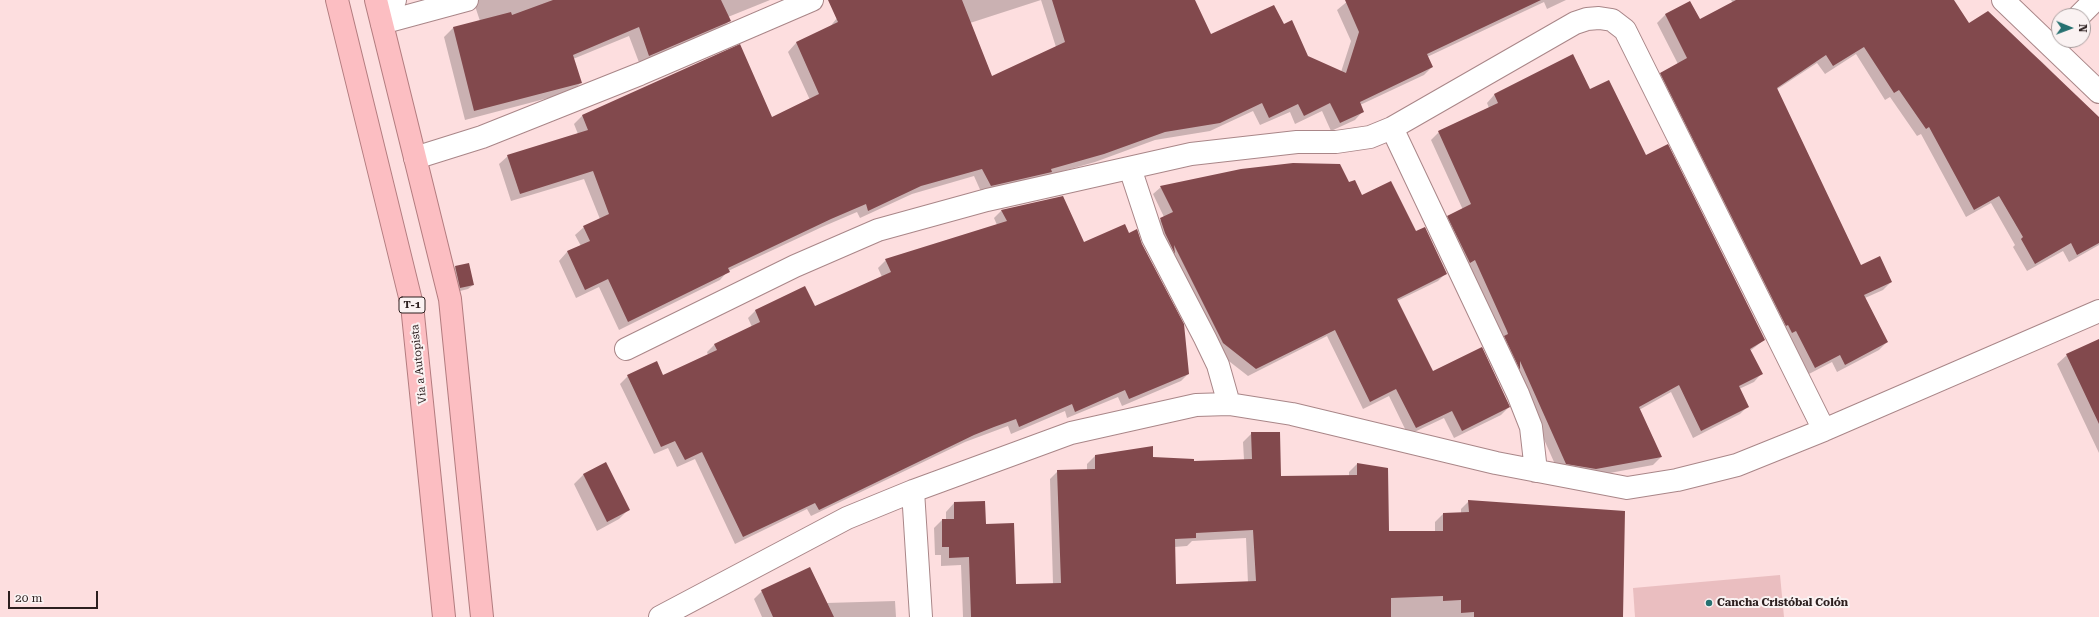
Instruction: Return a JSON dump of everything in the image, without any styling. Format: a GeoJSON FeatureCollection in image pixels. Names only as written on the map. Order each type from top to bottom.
{"type":"FeatureCollection","features":[{"type":"Feature","properties":{"kind":"highway","name":"Vía a Autopista"},"geometry":{"type":"LineString","coordinates":[[337,0],[412,305],[444,617]]}},
{"type":"Feature","properties":{"kind":"highway"},"geometry":{"type":"LineString","coordinates":[[376,0],[450,299],[482,617]]}},
{"type":"Feature","properties":{"kind":"street"},"geometry":{"type":"LineString","coordinates":[[382,23],[395,0]]}},
{"type":"Feature","properties":{"kind":"street"},"geometry":{"type":"LineString","coordinates":[[382,23],[467,0]]}},
{"type":"Feature","properties":{"kind":"street"},"geometry":{"type":"LineString","coordinates":[[415,158],[497,132],[640,74],[812,0]]}},
{"type":"Feature","properties":{"kind":"street"},"geometry":{"type":"LineString","coordinates":[[2003,0],[2051,37]]}},
{"type":"Feature","properties":{"kind":"street"},"geometry":{"type":"LineString","coordinates":[[2087,8],[2095,0]]}},
{"type":"Feature","properties":{"kind":"street"},"geometry":{"type":"LineString","coordinates":[[626,349],[795,266],[878,230],[987,200],[1190,154],[1297,142],[1336,142],[1370,137],[1392,128],[1575,23],[1587,19],[1612,20],[1625,30],[1636,50],[1824,430]]}},
{"type":"Feature","properties":{"kind":"street"},"geometry":{"type":"LineString","coordinates":[[2062,48],[2099,92]]}},
{"type":"Feature","properties":{"kind":"street"},"geometry":{"type":"LineString","coordinates":[[1392,128],[1518,394],[1531,427],[1536,471]]}},
{"type":"Feature","properties":{"kind":"street"},"geometry":{"type":"LineString","coordinates":[[1130,168],[1153,238],[1218,365],[1229,404]]}},
{"type":"Feature","properties":{"kind":"street"},"geometry":{"type":"LineString","coordinates":[[660,617],[847,518],[913,491],[1071,433],[1196,405],[1229,404],[1292,414],[1496,463],[1627,488],[1677,480],[1737,465],[1824,430],[2099,311]]}},
{"type":"Feature","properties":{"kind":"street"},"geometry":{"type":"LineString","coordinates":[[913,491],[921,617]]}},
{"type":"Feature","properties":{"kind":"shaded area","name":"Cancha Cristóbal Colón"},"geometry":{"type":"Polygon","coordinates":[[[1780,575],[1784,617],[1635,617],[1633,588],[1780,575]]]}},
{"type":"Feature","properties":{"kind":"building"},"geometry":{"type":"Polygon","coordinates":[[[553,0],[721,0],[731,21],[649,56],[639,27],[573,55],[582,83],[474,111],[453,27],[511,12],[512,15],[553,0]]]}},
{"type":"Feature","properties":{"kind":"building"},"geometry":{"type":"Polygon","coordinates":[[[828,0],[962,0],[992,76],[1065,42],[1052,0],[1195,0],[1211,34],[1274,5],[1284,24],[1292,20],[1308,56],[1346,73],[1359,32],[1345,0],[1541,0],[1427,54],[1433,67],[1360,102],[1364,112],[1340,123],[1330,103],[1304,116],[1298,104],[1269,118],[1262,103],[1220,123],[1165,132],[1104,154],[1051,169],[1052,172],[991,186],[982,169],[921,186],[868,211],[866,204],[831,219],[728,268],[730,272],[628,322],[608,279],[585,290],[567,251],[590,241],[583,226],[609,214],[593,171],[520,194],[507,155],[588,130],[582,115],[740,44],[772,117],[819,94],[796,42],[838,22],[828,0]]]}},
{"type":"Feature","properties":{"kind":"building"},"geometry":{"type":"Polygon","coordinates":[[[1736,0],[1954,0],[1969,23],[1988,11],[2099,117],[2099,243],[2077,255],[2071,243],[2035,264],[2021,239],[2023,237],[1999,196],[1974,210],[1929,127],[1926,129],[1899,90],[1894,93],[1864,47],[1833,66],[1826,55],[1777,88],[1861,265],[1880,256],[1892,282],[1864,295],[1888,342],[1845,365],[1840,355],[1815,368],[1796,331],[1792,333],[1788,325],[1786,326],[1660,73],[1687,58],[1665,14],[1690,1],[1700,19],[1736,0]]]}},
{"type":"Feature","properties":{"kind":"building"},"geometry":{"type":"Polygon","coordinates":[[[1573,54],[1590,89],[1609,80],[1646,155],[1668,144],[1765,340],[1750,349],[1763,374],[1739,386],[1749,407],[1701,431],[1679,385],[1639,407],[1662,457],[1596,469],[1566,464],[1520,361],[1520,370],[1504,336],[1508,334],[1507,331],[1475,260],[1470,263],[1447,216],[1471,204],[1438,131],[1498,103],[1494,94],[1573,54]]]}},
{"type":"Feature","properties":{"kind":"building"},"geometry":{"type":"Polygon","coordinates":[[[1293,163],[1340,164],[1349,182],[1355,180],[1362,195],[1391,181],[1416,231],[1425,227],[1447,274],[1397,299],[1433,371],[1482,347],[1510,407],[1462,431],[1452,411],[1416,428],[1396,389],[1370,402],[1335,330],[1256,369],[1223,343],[1174,245],[1175,254],[1165,233],[1160,218],[1173,212],[1160,186],[1241,169],[1293,163]]]}},
{"type":"Feature","properties":{"kind":"building"},"geometry":{"type":"Polygon","coordinates":[[[1063,196],[1084,242],[1125,224],[1129,233],[1137,229],[1142,244],[1184,324],[1189,374],[1129,399],[1125,390],[1075,412],[1072,404],[1019,427],[1016,419],[994,427],[974,435],[819,510],[815,503],[743,537],[702,452],[685,460],[675,441],[661,447],[627,375],[657,361],[663,375],[717,350],[714,344],[760,322],[755,310],[805,286],[815,306],[891,272],[885,259],[1007,221],[1001,210],[1063,196]]]}},
{"type":"Feature","properties":{"kind":"building"},"geometry":{"type":"Polygon","coordinates":[[[469,263],[474,285],[460,288],[455,266],[469,263]]]}},
{"type":"Feature","properties":{"kind":"building"},"geometry":{"type":"Polygon","coordinates":[[[2099,339],[2099,424],[2066,354],[2099,339]]]}},
{"type":"Feature","properties":{"kind":"building"},"geometry":{"type":"Polygon","coordinates":[[[1251,432],[1280,432],[1281,476],[1357,475],[1357,463],[1388,468],[1389,531],[1443,531],[1443,513],[1469,512],[1468,500],[1625,511],[1623,617],[1474,617],[1474,612],[1461,613],[1461,600],[1443,601],[1443,596],[1391,598],[1391,617],[971,617],[969,557],[949,558],[949,547],[942,547],[942,519],[954,519],[954,502],[985,501],[986,524],[1014,523],[1016,584],[1061,583],[1057,470],[1095,469],[1095,455],[1153,446],[1153,457],[1194,459],[1194,461],[1252,459],[1251,432]],[[1253,530],[1196,533],[1196,538],[1175,539],[1176,584],[1256,581],[1253,530]]]}},
{"type":"Feature","properties":{"kind":"building"},"geometry":{"type":"Polygon","coordinates":[[[606,462],[630,510],[607,522],[583,474],[606,462]]]}},
{"type":"Feature","properties":{"kind":"building"},"geometry":{"type":"Polygon","coordinates":[[[810,567],[834,617],[773,617],[761,590],[810,567]]]}},
{"type":"Feature","properties":{"kind":"place","name":"Cancha Cristóbal Colón"},"geometry":{"type":"Point","coordinates":[1709,603]}}]}
